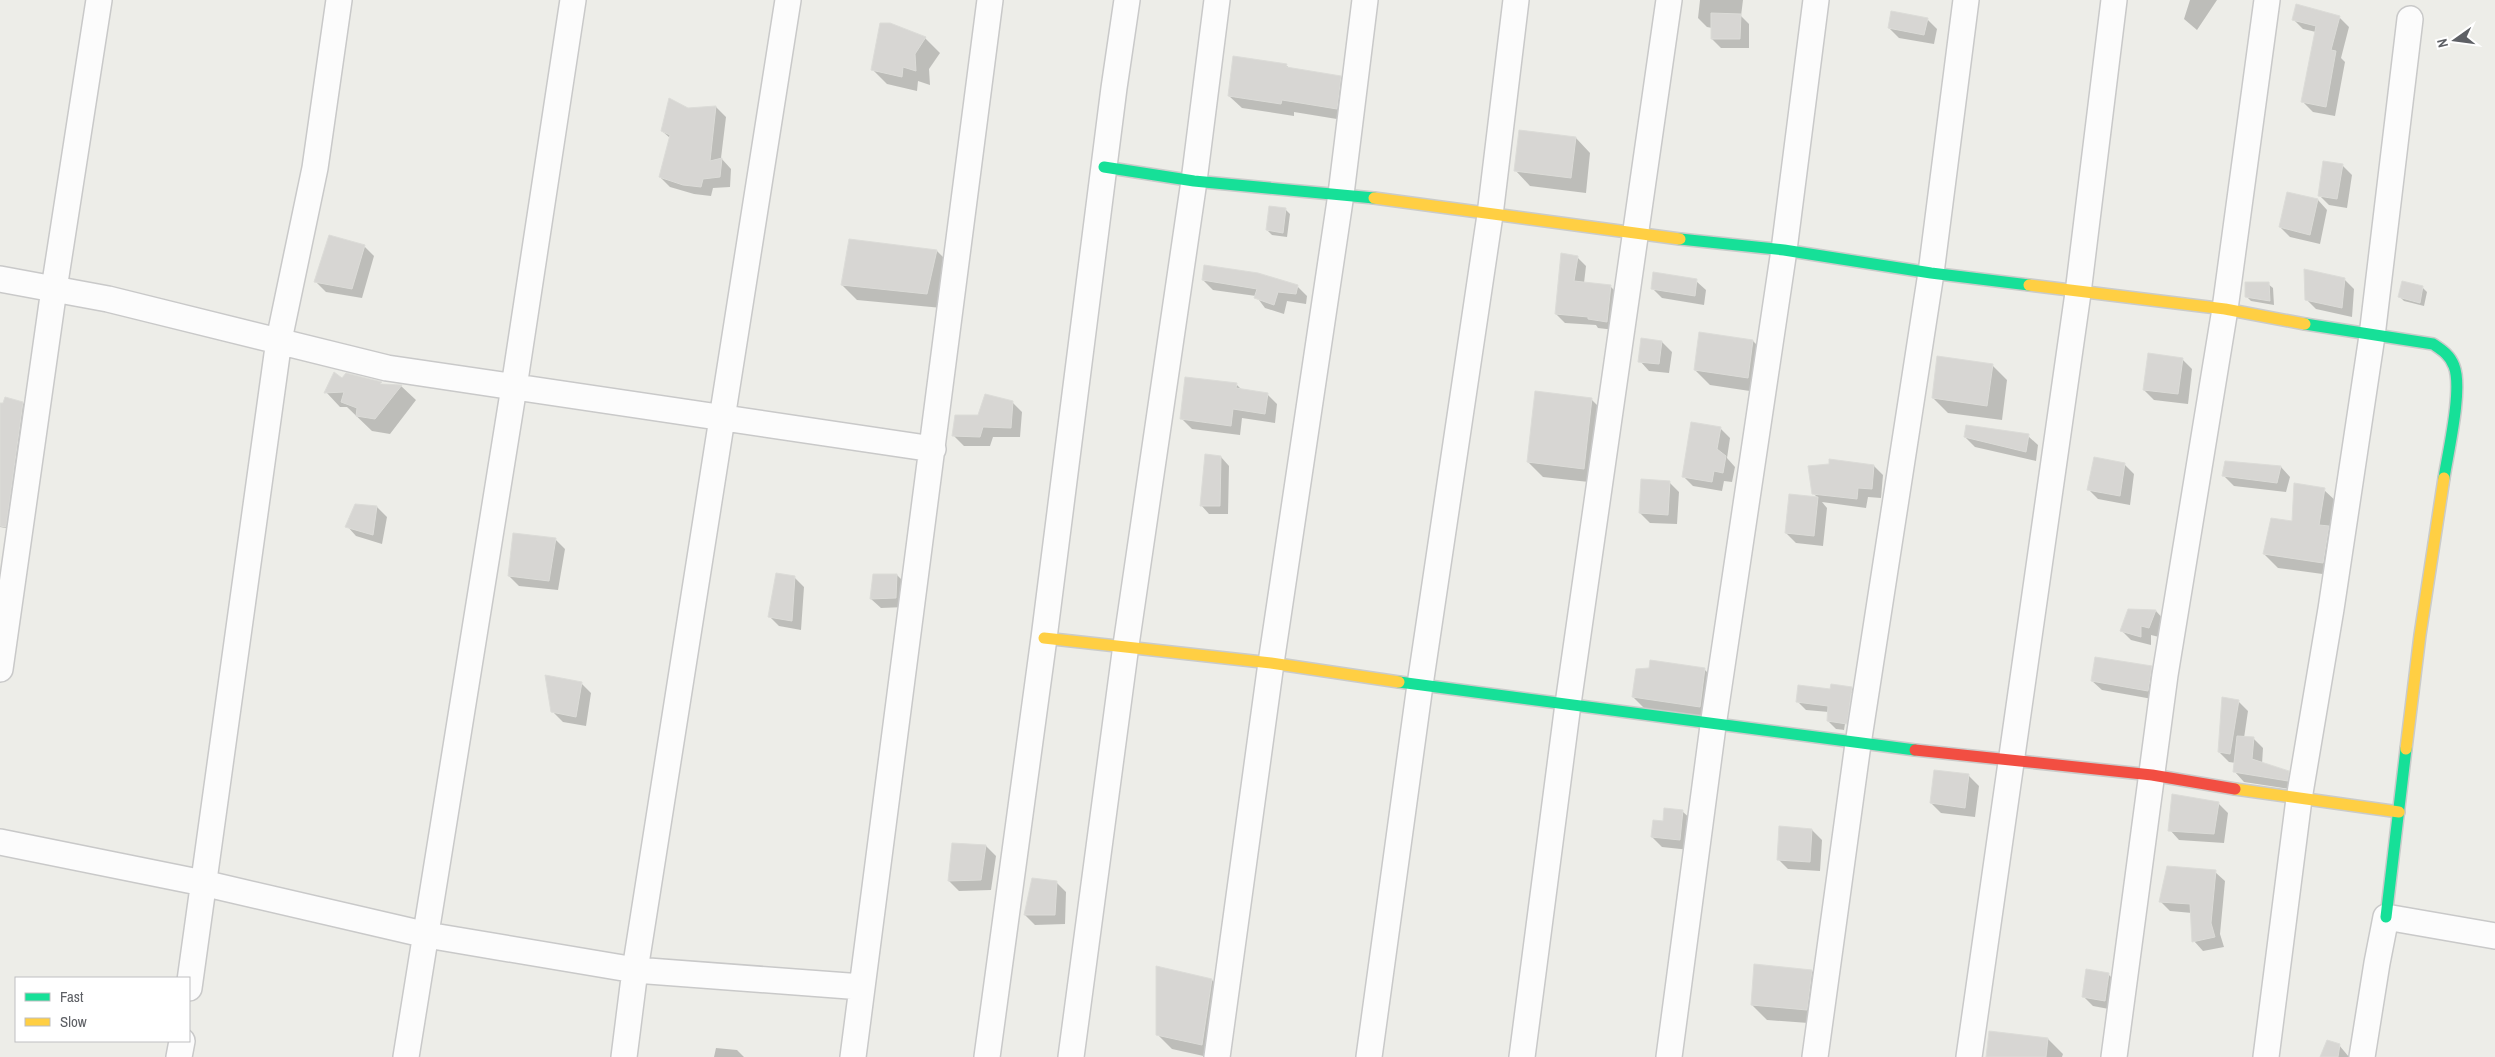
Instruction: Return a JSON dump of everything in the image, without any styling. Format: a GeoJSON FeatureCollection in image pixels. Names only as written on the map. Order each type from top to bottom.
{"type":"FeatureCollection","features":[{"type":"Feature","properties":{"kind":"street"},"geometry":{"type":"LineString","coordinates":[[0,669],[54,289],[99,0]]}},
{"type":"Feature","properties":{"kind":"street"},"geometry":{"type":"LineString","coordinates":[[190,980],[279,340],[315,168],[339,0]]}},
{"type":"Feature","properties":{"kind":"street"},"geometry":{"type":"LineString","coordinates":[[406,1057],[514,387],[573,0]]}},
{"type":"Feature","properties":{"kind":"street"},"geometry":{"type":"LineString","coordinates":[[624,1057],[635,970],[788,0]]}},
{"type":"Feature","properties":{"kind":"street"},"geometry":{"type":"LineString","coordinates":[[853,1057],[990,0]]}},
{"type":"Feature","properties":{"kind":"street"},"geometry":{"type":"LineString","coordinates":[[987,1057],[1044,638],[1104,166],[1128,0]]}},
{"type":"Feature","properties":{"kind":"street"},"geometry":{"type":"LineString","coordinates":[[1071,1057],[1126,645],[1194,181],[1217,0]]}},
{"type":"Feature","properties":{"kind":"street"},"geometry":{"type":"LineString","coordinates":[[1217,1057],[1271,662],[1341,194],[1365,0]]}},
{"type":"Feature","properties":{"kind":"street"},"geometry":{"type":"LineString","coordinates":[[1369,1057],[1420,685],[1490,215],[1516,0]]}},
{"type":"Feature","properties":{"kind":"street"},"geometry":{"type":"LineString","coordinates":[[1522,1057],[1568,704],[1669,0]]}},
{"type":"Feature","properties":{"kind":"street"},"geometry":{"type":"LineString","coordinates":[[1669,1057],[1713,726],[1784,250],[1816,0]]}},
{"type":"Feature","properties":{"kind":"street"},"geometry":{"type":"LineString","coordinates":[[1815,1057],[1858,744],[1931,273],[1966,0]]}},
{"type":"Feature","properties":{"kind":"street"},"geometry":{"type":"LineString","coordinates":[[1968,1057],[2078,293],[2114,0]]}},
{"type":"Feature","properties":{"kind":"street"},"geometry":{"type":"LineString","coordinates":[[2114,1057],[2165,675],[2226,309],[2267,0]]}},
{"type":"Feature","properties":{"kind":"street"},"geometry":{"type":"LineString","coordinates":[[2266,1057],[2299,800],[2331,609],[2372,336],[2410,19]]}},
{"type":"Feature","properties":{"kind":"street"},"geometry":{"type":"LineString","coordinates":[[1104,166],[1194,181],[1341,194],[1634,234],[1784,250],[2078,293],[2226,309],[2372,336],[2433,344],[2447,353],[2454,364],[2457,374],[2457,392],[2420,636],[2386,917],[2362,1057]]}},
{"type":"Feature","properties":{"kind":"street"},"geometry":{"type":"LineString","coordinates":[[0,279],[108,299],[387,368],[933,449]]}},
{"type":"Feature","properties":{"kind":"street"},"geometry":{"type":"LineString","coordinates":[[1044,638],[1126,645],[1271,662],[1713,726],[1858,744],[2011,762],[2152,775],[2299,800],[2399,812]]}},
{"type":"Feature","properties":{"kind":"street"},"geometry":{"type":"LineString","coordinates":[[0,842],[203,883],[427,935],[635,970],[862,987]]}},
{"type":"Feature","properties":{"kind":"street"},"geometry":{"type":"LineString","coordinates":[[2386,917],[2495,936]]}},
{"type":"Feature","properties":{"kind":"street"},"geometry":{"type":"LineString","coordinates":[[179,1057],[182,1042]]}},
{"type":"Feature","properties":{"kind":"building"},"geometry":{"type":"Polygon","coordinates":[[[2296,4],[2340,16],[2331,50],[2336,51],[2326,107],[2301,102],[2316,26],[2292,20],[2296,4]]]}},
{"type":"Feature","properties":{"kind":"building"},"geometry":{"type":"Polygon","coordinates":[[[1891,11],[1928,18],[1924,35],[1888,28],[1891,11]]]}},
{"type":"Feature","properties":{"kind":"building"},"geometry":{"type":"Polygon","coordinates":[[[1711,13],[1741,14],[1740,39],[1711,39],[1711,13]]]}},
{"type":"Feature","properties":{"kind":"building"},"geometry":{"type":"Polygon","coordinates":[[[880,23],[890,23],[926,37],[915,54],[916,71],[903,67],[902,77],[871,70],[880,23]]]}},
{"type":"Feature","properties":{"kind":"building"},"geometry":{"type":"Polygon","coordinates":[[[1233,56],[1287,64],[1286,67],[1341,76],[1337,109],[1282,100],[1281,104],[1228,96],[1233,56]]]}},
{"type":"Feature","properties":{"kind":"building"},"geometry":{"type":"Polygon","coordinates":[[[669,98],[688,108],[716,106],[710,161],[722,158],[720,177],[703,179],[701,187],[683,185],[659,177],[670,135],[661,131],[669,98]]]}},
{"type":"Feature","properties":{"kind":"building"},"geometry":{"type":"Polygon","coordinates":[[[1519,130],[1576,137],[1571,178],[1514,171],[1519,130]]]}},
{"type":"Feature","properties":{"kind":"building"},"geometry":{"type":"Polygon","coordinates":[[[2323,161],[2343,164],[2337,199],[2318,196],[2323,161]]]}},
{"type":"Feature","properties":{"kind":"building"},"geometry":{"type":"Polygon","coordinates":[[[2287,192],[2318,199],[2310,235],[2279,227],[2287,192]]]}},
{"type":"Feature","properties":{"kind":"building"},"geometry":{"type":"Polygon","coordinates":[[[1269,206],[1286,208],[1283,233],[1266,230],[1269,206]]]}},
{"type":"Feature","properties":{"kind":"building"},"geometry":{"type":"Polygon","coordinates":[[[329,235],[365,245],[352,289],[314,282],[329,235]]]}},
{"type":"Feature","properties":{"kind":"building"},"geometry":{"type":"Polygon","coordinates":[[[849,239],[937,250],[927,294],[841,285],[849,239]]]}},
{"type":"Feature","properties":{"kind":"building"},"geometry":{"type":"Polygon","coordinates":[[[1561,253],[1578,256],[1574,281],[1611,285],[1607,322],[1588,319],[1588,317],[1555,314],[1561,253]]]}},
{"type":"Feature","properties":{"kind":"building"},"geometry":{"type":"Polygon","coordinates":[[[1204,265],[1258,273],[1298,285],[1296,294],[1278,292],[1274,305],[1254,298],[1257,289],[1202,280],[1204,265]]]}},
{"type":"Feature","properties":{"kind":"building"},"geometry":{"type":"Polygon","coordinates":[[[2304,269],[2345,278],[2342,308],[2305,300],[2304,269]]]}},
{"type":"Feature","properties":{"kind":"building"},"geometry":{"type":"Polygon","coordinates":[[[1653,272],[1697,279],[1695,296],[1651,289],[1653,272]]]}},
{"type":"Feature","properties":{"kind":"building"},"geometry":{"type":"Polygon","coordinates":[[[2402,281],[2423,286],[2420,303],[2398,297],[2402,281]]]}},
{"type":"Feature","properties":{"kind":"building"},"geometry":{"type":"Polygon","coordinates":[[[2245,282],[2269,282],[2270,301],[2245,297],[2245,282]]]}},
{"type":"Feature","properties":{"kind":"building"},"geometry":{"type":"Polygon","coordinates":[[[1699,332],[1753,340],[1748,378],[1694,370],[1699,332]]]}},
{"type":"Feature","properties":{"kind":"building"},"geometry":{"type":"Polygon","coordinates":[[[1641,338],[1662,341],[1659,364],[1638,362],[1641,338]]]}},
{"type":"Feature","properties":{"kind":"building"},"geometry":{"type":"Polygon","coordinates":[[[2148,353],[2183,358],[2178,394],[2143,390],[2148,353]]]}},
{"type":"Feature","properties":{"kind":"building"},"geometry":{"type":"Polygon","coordinates":[[[1937,356],[1993,364],[1987,406],[1932,398],[1937,356]]]}},
{"type":"Feature","properties":{"kind":"building"},"geometry":{"type":"Polygon","coordinates":[[[334,372],[342,378],[346,373],[382,382],[380,384],[402,385],[375,419],[356,416],[357,408],[341,402],[344,392],[324,393],[334,372]]]}},
{"type":"Feature","properties":{"kind":"building"},"geometry":{"type":"Polygon","coordinates":[[[1185,377],[1237,383],[1236,388],[1268,393],[1265,414],[1233,409],[1231,426],[1180,419],[1185,377]]]}},
{"type":"Feature","properties":{"kind":"building"},"geometry":{"type":"Polygon","coordinates":[[[1535,391],[1592,398],[1584,469],[1527,462],[1535,391]]]}},
{"type":"Feature","properties":{"kind":"building"},"geometry":{"type":"Polygon","coordinates":[[[985,394],[1013,401],[1011,428],[983,427],[980,437],[952,436],[955,415],[978,415],[985,394]]]}},
{"type":"Feature","properties":{"kind":"building"},"geometry":{"type":"Polygon","coordinates":[[[5,397],[23,402],[6,527],[0,526],[0,403],[3,403],[5,397]]]}},
{"type":"Feature","properties":{"kind":"building"},"geometry":{"type":"Polygon","coordinates":[[[1691,422],[1721,427],[1717,449],[1726,456],[1723,473],[1714,471],[1712,482],[1682,477],[1691,422]]]}},
{"type":"Feature","properties":{"kind":"building"},"geometry":{"type":"Polygon","coordinates":[[[1966,425],[2029,434],[2026,452],[1964,437],[1966,425]]]}},
{"type":"Feature","properties":{"kind":"building"},"geometry":{"type":"Polygon","coordinates":[[[1205,454],[1221,456],[1220,506],[1200,506],[1205,454]]]}},
{"type":"Feature","properties":{"kind":"building"},"geometry":{"type":"Polygon","coordinates":[[[2094,457],[2125,463],[2120,496],[2087,490],[2094,457]]]}},
{"type":"Feature","properties":{"kind":"building"},"geometry":{"type":"Polygon","coordinates":[[[1829,459],[1874,465],[1872,489],[1858,488],[1857,499],[1812,494],[1808,466],[1829,464],[1829,459]]]}},
{"type":"Feature","properties":{"kind":"building"},"geometry":{"type":"Polygon","coordinates":[[[2225,461],[2281,466],[2277,483],[2222,476],[2225,461]]]}},
{"type":"Feature","properties":{"kind":"building"},"geometry":{"type":"Polygon","coordinates":[[[1641,479],[1670,481],[1668,515],[1639,513],[1641,479]]]}},
{"type":"Feature","properties":{"kind":"building"},"geometry":{"type":"Polygon","coordinates":[[[2294,483],[2325,488],[2319,525],[2329,526],[2323,563],[2263,554],[2271,518],[2292,521],[2294,483]]]}},
{"type":"Feature","properties":{"kind":"building"},"geometry":{"type":"Polygon","coordinates":[[[1789,494],[1818,497],[1814,536],[1785,533],[1789,494]]]}},
{"type":"Feature","properties":{"kind":"building"},"geometry":{"type":"Polygon","coordinates":[[[355,504],[377,506],[373,535],[345,527],[355,504]]]}},
{"type":"Feature","properties":{"kind":"building"},"geometry":{"type":"Polygon","coordinates":[[[513,533],[556,538],[549,581],[508,576],[513,533]]]}},
{"type":"Feature","properties":{"kind":"building"},"geometry":{"type":"Polygon","coordinates":[[[776,573],[795,576],[792,621],[768,617],[776,573]]]}},
{"type":"Feature","properties":{"kind":"building"},"geometry":{"type":"Polygon","coordinates":[[[873,574],[897,574],[896,598],[870,599],[873,574]]]}},
{"type":"Feature","properties":{"kind":"building"},"geometry":{"type":"Polygon","coordinates":[[[2128,609],[2156,610],[2149,628],[2141,626],[2141,637],[2120,631],[2128,609]]]}},
{"type":"Feature","properties":{"kind":"building"},"geometry":{"type":"Polygon","coordinates":[[[2095,657],[2152,666],[2148,691],[2091,681],[2095,657]]]}},
{"type":"Feature","properties":{"kind":"building"},"geometry":{"type":"Polygon","coordinates":[[[1650,660],[1705,668],[1700,707],[1632,697],[1636,669],[1649,668],[1650,660]]]}},
{"type":"Feature","properties":{"kind":"building"},"geometry":{"type":"Polygon","coordinates":[[[545,675],[582,682],[576,717],[551,712],[545,675]]]}},
{"type":"Feature","properties":{"kind":"building"},"geometry":{"type":"Polygon","coordinates":[[[1831,684],[1852,687],[1847,724],[1827,721],[1828,706],[1796,702],[1798,685],[1830,689],[1831,684]]]}},
{"type":"Feature","properties":{"kind":"building"},"geometry":{"type":"Polygon","coordinates":[[[2222,697],[2239,700],[2230,754],[2218,752],[2222,697]]]}},
{"type":"Feature","properties":{"kind":"building"},"geometry":{"type":"Polygon","coordinates":[[[2237,736],[2254,737],[2252,759],[2289,771],[2288,781],[2233,772],[2237,736]]]}},
{"type":"Feature","properties":{"kind":"building"},"geometry":{"type":"Polygon","coordinates":[[[1934,770],[1969,774],[1965,808],[1930,803],[1934,770]]]}},
{"type":"Feature","properties":{"kind":"building"},"geometry":{"type":"Polygon","coordinates":[[[2172,794],[2219,802],[2214,834],[2168,831],[2172,794]]]}},
{"type":"Feature","properties":{"kind":"building"},"geometry":{"type":"Polygon","coordinates":[[[1664,808],[1683,810],[1680,840],[1651,837],[1653,820],[1663,821],[1664,808]]]}},
{"type":"Feature","properties":{"kind":"building"},"geometry":{"type":"Polygon","coordinates":[[[1779,826],[1812,829],[1810,862],[1777,860],[1779,826]]]}},
{"type":"Feature","properties":{"kind":"building"},"geometry":{"type":"Polygon","coordinates":[[[952,843],[986,845],[981,880],[948,881],[952,843]]]}},
{"type":"Feature","properties":{"kind":"building"},"geometry":{"type":"Polygon","coordinates":[[[2167,866],[2216,870],[2211,923],[2215,937],[2192,942],[2190,904],[2159,902],[2167,866]]]}},
{"type":"Feature","properties":{"kind":"building"},"geometry":{"type":"Polygon","coordinates":[[[1032,878],[1057,881],[1055,915],[1024,915],[1032,878]]]}},
{"type":"Feature","properties":{"kind":"building"},"geometry":{"type":"Polygon","coordinates":[[[1754,964],[1812,970],[1807,1010],[1751,1005],[1754,964]]]}},
{"type":"Feature","properties":{"kind":"building"},"geometry":{"type":"Polygon","coordinates":[[[1156,966],[1212,979],[1202,1045],[1156,1035],[1156,966]]]}},
{"type":"Feature","properties":{"kind":"building"},"geometry":{"type":"Polygon","coordinates":[[[2086,969],[2109,973],[2105,1001],[2082,997],[2086,969]]]}},
{"type":"Feature","properties":{"kind":"building"},"geometry":{"type":"Polygon","coordinates":[[[1989,1031],[2048,1038],[2046,1057],[1986,1057],[1989,1031]]]}},
{"type":"Feature","properties":{"kind":"building"},"geometry":{"type":"Polygon","coordinates":[[[2327,1040],[2340,1044],[2338,1057],[2320,1057],[2327,1040]]]}},
{"type":"Feature","properties":{"kind":"traffic: fast"},"geometry":{"type":"LineString","coordinates":[[1104,167],[1194,181],[1374,198]]}},
{"type":"Feature","properties":{"kind":"traffic: fast"},"geometry":{"type":"LineString","coordinates":[[1680,239],[1784,250],[1931,273],[2029,285]]}},
{"type":"Feature","properties":{"kind":"traffic: fast"},"geometry":{"type":"LineString","coordinates":[[2305,324],[2433,344],[2448,356],[2454,366],[2457,390],[2454,421],[2444,478]]}},
{"type":"Feature","properties":{"kind":"traffic: fast"},"geometry":{"type":"LineString","coordinates":[[1399,682],[1915,750]]}},
{"type":"Feature","properties":{"kind":"traffic: fast"},"geometry":{"type":"LineString","coordinates":[[2386,917],[2406,749]]}},
{"type":"Feature","properties":{"kind":"traffic: slow"},"geometry":{"type":"LineString","coordinates":[[1374,198],[1680,239]]}},
{"type":"Feature","properties":{"kind":"traffic: slow"},"geometry":{"type":"LineString","coordinates":[[2029,285],[2225,309],[2305,324]]}},
{"type":"Feature","properties":{"kind":"traffic: slow"},"geometry":{"type":"LineString","coordinates":[[2406,749],[2420,635],[2444,478]]}},
{"type":"Feature","properties":{"kind":"traffic: slow"},"geometry":{"type":"LineString","coordinates":[[1044,638],[1271,663],[1399,682]]}},
{"type":"Feature","properties":{"kind":"traffic: slow"},"geometry":{"type":"LineString","coordinates":[[2235,789],[2399,812]]}},
{"type":"Feature","properties":{"kind":"traffic: jam"},"geometry":{"type":"LineString","coordinates":[[1915,750],[2152,775],[2235,789]]}}]}
